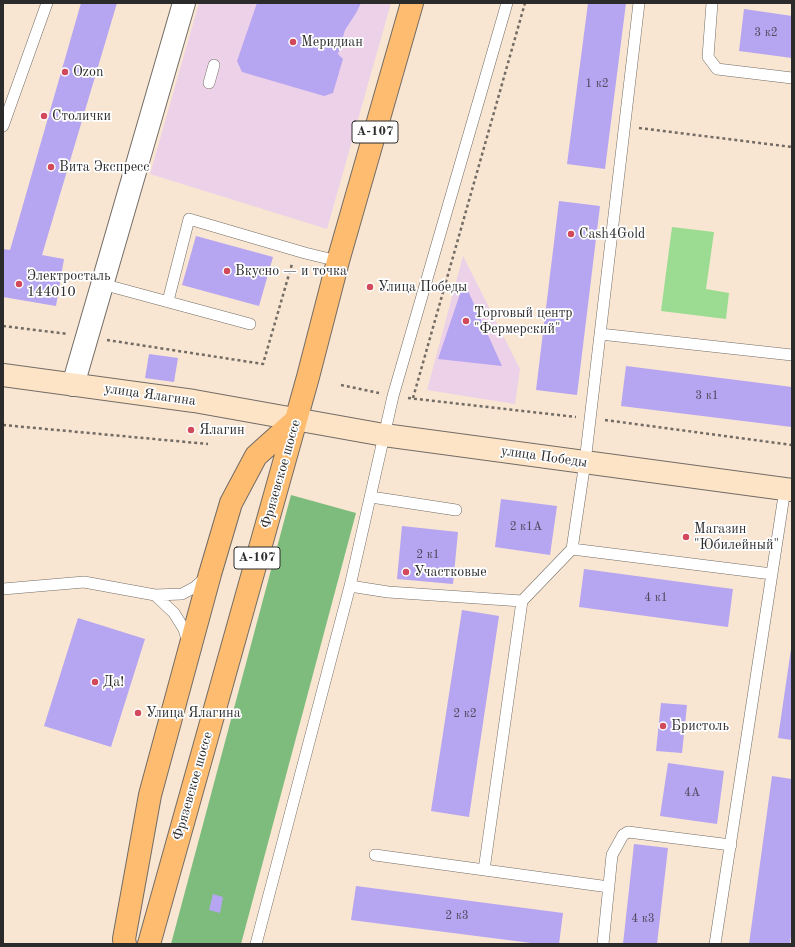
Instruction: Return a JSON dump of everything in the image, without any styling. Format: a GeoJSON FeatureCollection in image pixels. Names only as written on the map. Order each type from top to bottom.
{"type":"FeatureCollection","features":[{"type":"Feature","properties":{"kind":"highway","name":"Фрязевское шоссе"},"geometry":{"type":"LineString","coordinates":[[149,944],[296,420],[338,261],[412,3]]}},
{"type":"Feature","properties":{"kind":"highway"},"geometry":{"type":"LineString","coordinates":[[125,944],[124,939],[150,796],[210,574],[231,503],[256,456],[296,420]]}},
{"type":"Feature","properties":{"kind":"main road","name":"улица Ялагина"},"geometry":{"type":"LineString","coordinates":[[3,375],[194,402],[296,420]]}},
{"type":"Feature","properties":{"kind":"main road","name":"улица Победы"},"geometry":{"type":"LineString","coordinates":[[296,420],[384,435],[789,489]]}},
{"type":"Feature","properties":{"kind":"street"},"geometry":{"type":"LineString","coordinates":[[73,385],[184,3]]}},
{"type":"Feature","properties":{"kind":"lane"},"geometry":{"type":"LineString","coordinates":[[3,126],[47,3]]}},
{"type":"Feature","properties":{"kind":"lane"},"geometry":{"type":"LineString","coordinates":[[256,944],[350,586],[393,396],[506,3]]}},
{"type":"Feature","properties":{"kind":"lane"},"geometry":{"type":"LineString","coordinates":[[484,870],[522,601],[572,549],[591,418],[639,3]]}},
{"type":"Feature","properties":{"kind":"lane"},"geometry":{"type":"LineString","coordinates":[[712,3],[708,57],[717,70],[792,78]]}},
{"type":"Feature","properties":{"kind":"lane"},"geometry":{"type":"LineString","coordinates":[[209,83],[214,65]]}},
{"type":"Feature","properties":{"kind":"lane"},"geometry":{"type":"LineString","coordinates":[[168,301],[189,219],[338,261]]}},
{"type":"Feature","properties":{"kind":"lane"},"geometry":{"type":"LineString","coordinates":[[102,284],[250,324]]}},
{"type":"Feature","properties":{"kind":"lane"},"geometry":{"type":"LineString","coordinates":[[600,334],[792,355]]}},
{"type":"Feature","properties":{"kind":"lane"},"geometry":{"type":"LineString","coordinates":[[716,944],[772,574],[789,489]]}},
{"type":"Feature","properties":{"kind":"lane"},"geometry":{"type":"LineString","coordinates":[[371,497],[456,510]]}},
{"type":"Feature","properties":{"kind":"lane"},"geometry":{"type":"LineString","coordinates":[[572,549],[772,574]]}},
{"type":"Feature","properties":{"kind":"lane"},"geometry":{"type":"LineString","coordinates":[[3,589],[84,582],[155,595],[182,594],[195,587],[210,574]]}},
{"type":"Feature","properties":{"kind":"lane"},"geometry":{"type":"LineString","coordinates":[[350,586],[388,592],[522,601]]}},
{"type":"Feature","properties":{"kind":"lane"},"geometry":{"type":"LineString","coordinates":[[155,595],[174,613],[184,629],[190,651]]}},
{"type":"Feature","properties":{"kind":"lane"},"geometry":{"type":"LineString","coordinates":[[603,944],[612,855],[622,835],[628,832],[730,845]]}},
{"type":"Feature","properties":{"kind":"lane"},"geometry":{"type":"LineString","coordinates":[[375,855],[609,888]]}},
{"type":"Feature","properties":{"kind":"path"},"geometry":{"type":"LineString","coordinates":[[413,398],[525,3]]}},
{"type":"Feature","properties":{"kind":"path"},"geometry":{"type":"LineString","coordinates":[[624,126],[792,147]]}},
{"type":"Feature","properties":{"kind":"path"},"geometry":{"type":"LineString","coordinates":[[3,326],[87,337],[263,364],[296,250]]}},
{"type":"Feature","properties":{"kind":"path"},"geometry":{"type":"LineString","coordinates":[[341,385],[393,396],[591,418],[792,445]]}},
{"type":"Feature","properties":{"kind":"path"},"geometry":{"type":"LineString","coordinates":[[3,425],[208,444]]}},
{"type":"Feature","properties":{"kind":"shaded area"},"geometry":{"type":"Polygon","coordinates":[[[199,3],[391,3],[327,229],[150,174],[199,3]]]}},
{"type":"Feature","properties":{"kind":"shaded area"},"geometry":{"type":"Polygon","coordinates":[[[463,256],[520,369],[515,404],[427,390],[463,256]]]}},
{"type":"Feature","properties":{"kind":"green space"},"geometry":{"type":"Polygon","coordinates":[[[672,227],[714,232],[706,289],[729,293],[726,319],[661,311],[672,227]]]}},
{"type":"Feature","properties":{"kind":"green space"},"geometry":{"type":"Polygon","coordinates":[[[291,495],[356,513],[241,944],[171,944],[291,495]]]}},
{"type":"Feature","properties":{"kind":"building"},"geometry":{"type":"Polygon","coordinates":[[[81,3],[117,3],[42,255],[64,259],[56,306],[3,297],[3,249],[10,250],[81,3]]]}},
{"type":"Feature","properties":{"kind":"building","name":"Меридиан"},"geometry":{"type":"Polygon","coordinates":[[[257,3],[361,3],[345,30],[338,54],[343,59],[333,93],[324,96],[242,72],[237,61],[257,3]]]}},
{"type":"Feature","properties":{"kind":"building"},"geometry":{"type":"Polygon","coordinates":[[[588,3],[626,3],[605,169],[567,164],[588,3]]]}},
{"type":"Feature","properties":{"kind":"building"},"geometry":{"type":"Polygon","coordinates":[[[744,9],[792,16],[792,58],[739,51],[744,9]]]}},
{"type":"Feature","properties":{"kind":"building"},"geometry":{"type":"Polygon","coordinates":[[[559,201],[600,206],[577,395],[536,390],[559,201]]]}},
{"type":"Feature","properties":{"kind":"building","name":"Вкусно — и точка"},"geometry":{"type":"Polygon","coordinates":[[[196,236],[273,257],[259,306],[182,285],[196,236]]]}},
{"type":"Feature","properties":{"kind":"building","name":"Торговый центр \"Фермерский\""},"geometry":{"type":"Polygon","coordinates":[[[464,282],[502,366],[438,359],[464,282]]]}},
{"type":"Feature","properties":{"kind":"building"},"geometry":{"type":"Polygon","coordinates":[[[149,354],[178,358],[174,382],[145,378],[149,354]]]}},
{"type":"Feature","properties":{"kind":"building"},"geometry":{"type":"Polygon","coordinates":[[[626,366],[792,387],[792,427],[621,406],[626,366]]]}},
{"type":"Feature","properties":{"kind":"building"},"geometry":{"type":"Polygon","coordinates":[[[501,499],[557,506],[550,555],[495,547],[501,499]]]}},
{"type":"Feature","properties":{"kind":"building"},"geometry":{"type":"Polygon","coordinates":[[[402,526],[458,532],[453,584],[397,579],[402,526]]]}},
{"type":"Feature","properties":{"kind":"building"},"geometry":{"type":"Polygon","coordinates":[[[584,569],[733,589],[728,627],[579,607],[584,569]]]}},
{"type":"Feature","properties":{"kind":"building"},"geometry":{"type":"Polygon","coordinates":[[[462,610],[499,616],[469,817],[431,811],[462,610]]]}},
{"type":"Feature","properties":{"kind":"building","name":"Да!"},"geometry":{"type":"Polygon","coordinates":[[[78,618],[145,639],[111,747],[44,726],[78,618]]]}},
{"type":"Feature","properties":{"kind":"building"},"geometry":{"type":"Polygon","coordinates":[[[792,649],[792,740],[778,738],[792,649]]]}},
{"type":"Feature","properties":{"kind":"building"},"geometry":{"type":"Polygon","coordinates":[[[661,703],[687,705],[682,753],[656,751],[661,703]]]}},
{"type":"Feature","properties":{"kind":"building"},"geometry":{"type":"Polygon","coordinates":[[[668,763],[724,771],[717,824],[660,816],[668,763]]]}},
{"type":"Feature","properties":{"kind":"building"},"geometry":{"type":"Polygon","coordinates":[[[772,776],[792,779],[792,928],[790,944],[749,944],[772,776]]]}},
{"type":"Feature","properties":{"kind":"building"},"geometry":{"type":"Polygon","coordinates":[[[634,844],[668,848],[657,944],[623,944],[634,844]]]}},
{"type":"Feature","properties":{"kind":"building"},"geometry":{"type":"Polygon","coordinates":[[[356,886],[563,913],[559,944],[539,944],[351,920],[356,886]]]}},
{"type":"Feature","properties":{"kind":"building"},"geometry":{"type":"Polygon","coordinates":[[[213,894],[223,897],[220,913],[209,910],[213,894]]]}},
{"type":"Feature","properties":{"kind":"place","name":"Меридиан"},"geometry":{"type":"Point","coordinates":[293,42]}},
{"type":"Feature","properties":{"kind":"place","name":"Ozon"},"geometry":{"type":"Point","coordinates":[65,72]}},
{"type":"Feature","properties":{"kind":"place","name":"Столички"},"geometry":{"type":"Point","coordinates":[44,116]}},
{"type":"Feature","properties":{"kind":"place","name":"Вита Экспресс"},"geometry":{"type":"Point","coordinates":[51,167]}},
{"type":"Feature","properties":{"kind":"place","name":"Cash4Gold"},"geometry":{"type":"Point","coordinates":[571,234]}},
{"type":"Feature","properties":{"kind":"place","name":"Вкусно — и точка"},"geometry":{"type":"Point","coordinates":[227,271]}},
{"type":"Feature","properties":{"kind":"place","name":"Электросталь 144010"},"geometry":{"type":"Point","coordinates":[19,284]}},
{"type":"Feature","properties":{"kind":"place","name":"Улица Победы"},"geometry":{"type":"Point","coordinates":[370,287]}},
{"type":"Feature","properties":{"kind":"place","name":"Торговый центр \"Фермерский\""},"geometry":{"type":"Point","coordinates":[466,321]}},
{"type":"Feature","properties":{"kind":"place","name":"Ялагин"},"geometry":{"type":"Point","coordinates":[191,430]}},
{"type":"Feature","properties":{"kind":"place","name":"Магазин \"Юбилейный\""},"geometry":{"type":"Point","coordinates":[686,537]}},
{"type":"Feature","properties":{"kind":"place","name":"Участковые"},"geometry":{"type":"Point","coordinates":[406,572]}},
{"type":"Feature","properties":{"kind":"place","name":"Да!"},"geometry":{"type":"Point","coordinates":[95,682]}},
{"type":"Feature","properties":{"kind":"place","name":"Улица Ялагина"},"geometry":{"type":"Point","coordinates":[138,713]}},
{"type":"Feature","properties":{"kind":"place","name":"Бристоль"},"geometry":{"type":"Point","coordinates":[663,726]}}]}
